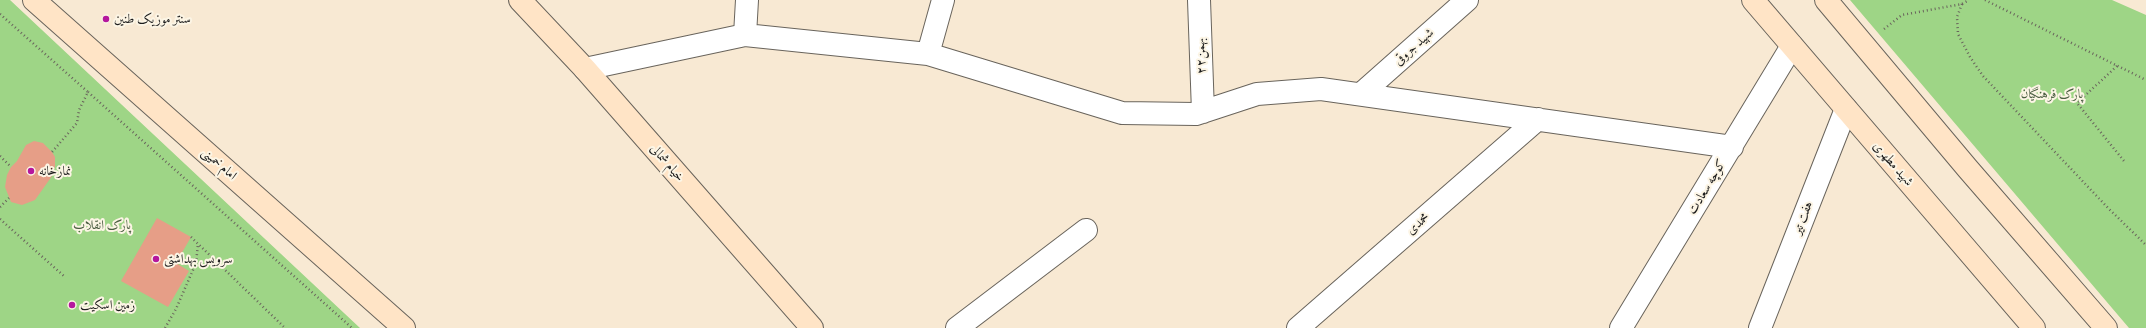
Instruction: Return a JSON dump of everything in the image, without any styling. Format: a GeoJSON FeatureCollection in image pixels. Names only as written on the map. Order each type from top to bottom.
{"type":"FeatureCollection","features":[{"type":"Feature","properties":{"kind":"main road","name":"شهید مطهری"},"geometry":{"type":"LineString","coordinates":[[1753,0],[2034,328]]}},
{"type":"Feature","properties":{"kind":"main road"},"geometry":{"type":"LineString","coordinates":[[1826,0],[2106,328]]}},
{"type":"Feature","properties":{"kind":"main road","name":"امام خمینی"},"geometry":{"type":"LineString","coordinates":[[42,3],[404,328]]}},
{"type":"Feature","properties":{"kind":"main road","name":"خیام شمالی"},"geometry":{"type":"LineString","coordinates":[[527,3],[812,328]]}},
{"type":"Feature","properties":{"kind":"street"},"geometry":{"type":"LineString","coordinates":[[745,35],[747,0]]}},
{"type":"Feature","properties":{"kind":"street"},"geometry":{"type":"LineString","coordinates":[[928,54],[943,0]]}},
{"type":"Feature","properties":{"kind":"street","name":"۲۲بهمن"},"geometry":{"type":"LineString","coordinates":[[1199,0],[1203,112]]}},
{"type":"Feature","properties":{"kind":"street","name":"شهید جروقی"},"geometry":{"type":"LineString","coordinates":[[1361,94],[1468,0]]}},
{"type":"Feature","properties":{"kind":"street"},"geometry":{"type":"LineString","coordinates":[[585,69],[745,35],[928,54],[1122,113],[1196,114],[1257,94],[1321,89],[1732,147]]}},
{"type":"Feature","properties":{"kind":"street","name":"کوچه سعادت"},"geometry":{"type":"LineString","coordinates":[[1621,328],[1792,46]]}},
{"type":"Feature","properties":{"kind":"street","name":"هفت تير"},"geometry":{"type":"LineString","coordinates":[[1760,328],[1846,109]]}},
{"type":"Feature","properties":{"kind":"street","name":"محمدی"},"geometry":{"type":"LineString","coordinates":[[1298,328],[1538,119]]}},
{"type":"Feature","properties":{"kind":"street"},"geometry":{"type":"LineString","coordinates":[[957,328],[1086,230]]}},
{"type":"Feature","properties":{"kind":"path"},"geometry":{"type":"LineString","coordinates":[[1864,45],[1902,15],[1962,4],[1969,0]]}},
{"type":"Feature","properties":{"kind":"path"},"geometry":{"type":"LineString","coordinates":[[1985,0],[2146,80]]}},
{"type":"Feature","properties":{"kind":"path"},"geometry":{"type":"LineString","coordinates":[[1962,4],[1957,17],[1958,34],[1970,57],[1983,76],[2109,209],[2146,244]]}},
{"type":"Feature","properties":{"kind":"path"},"geometry":{"type":"LineString","coordinates":[[0,14],[352,328]]}},
{"type":"Feature","properties":{"kind":"path"},"geometry":{"type":"LineString","coordinates":[[2117,66],[2077,103],[2124,161]]}},
{"type":"Feature","properties":{"kind":"path"},"geometry":{"type":"LineString","coordinates":[[52,152],[77,123],[79,110],[88,92]]}},
{"type":"Feature","properties":{"kind":"path"},"geometry":{"type":"LineString","coordinates":[[0,156],[11,167]]}},
{"type":"Feature","properties":{"kind":"path"},"geometry":{"type":"LineString","coordinates":[[0,207],[9,198]]}},
{"type":"Feature","properties":{"kind":"path"},"geometry":{"type":"LineString","coordinates":[[0,219],[65,277]]}},
{"type":"Feature","properties":{"kind":"path"},"geometry":{"type":"LineString","coordinates":[[190,237],[285,328]]}},
{"type":"Feature","properties":{"kind":"path"},"geometry":{"type":"LineString","coordinates":[[166,328],[196,263],[198,244]]}},
{"type":"Feature","properties":{"kind":"green space","name":"پارک انقلاب"},"geometry":{"type":"Polygon","coordinates":[[[0,0],[10,0],[360,328],[0,328],[0,0]]]}},
{"type":"Feature","properties":{"kind":"green space","name":"پارک فرهنگیان"},"geometry":{"type":"Polygon","coordinates":[[[1850,0],[2112,0],[2146,15],[2146,328],[2129,328],[1850,0]]]}},
{"type":"Feature","properties":{"kind":"building","name":"نمازخانه"},"geometry":{"type":"Polygon","coordinates":[[[34,141],[43,143],[55,157],[55,166],[52,176],[35,200],[22,205],[11,202],[5,187],[7,175],[26,145],[34,141]]]}},
{"type":"Feature","properties":{"kind":"building","name":"سرویس بهداشتی"},"geometry":{"type":"Polygon","coordinates":[[[157,218],[191,237],[176,263],[189,271],[168,307],[121,281],[157,218]]]}},
{"type":"Feature","properties":{"kind":"place","name":"سنتر موزیک طنین"},"geometry":{"type":"Point","coordinates":[106,19]}},
{"type":"Feature","properties":{"kind":"place","name":"نمازخانه"},"geometry":{"type":"Point","coordinates":[31,171]}},
{"type":"Feature","properties":{"kind":"place","name":"سرویس بهداشتی"},"geometry":{"type":"Point","coordinates":[156,259]}},
{"type":"Feature","properties":{"kind":"place","name":"زمین اسکیت"},"geometry":{"type":"Point","coordinates":[72,305]}}]}
